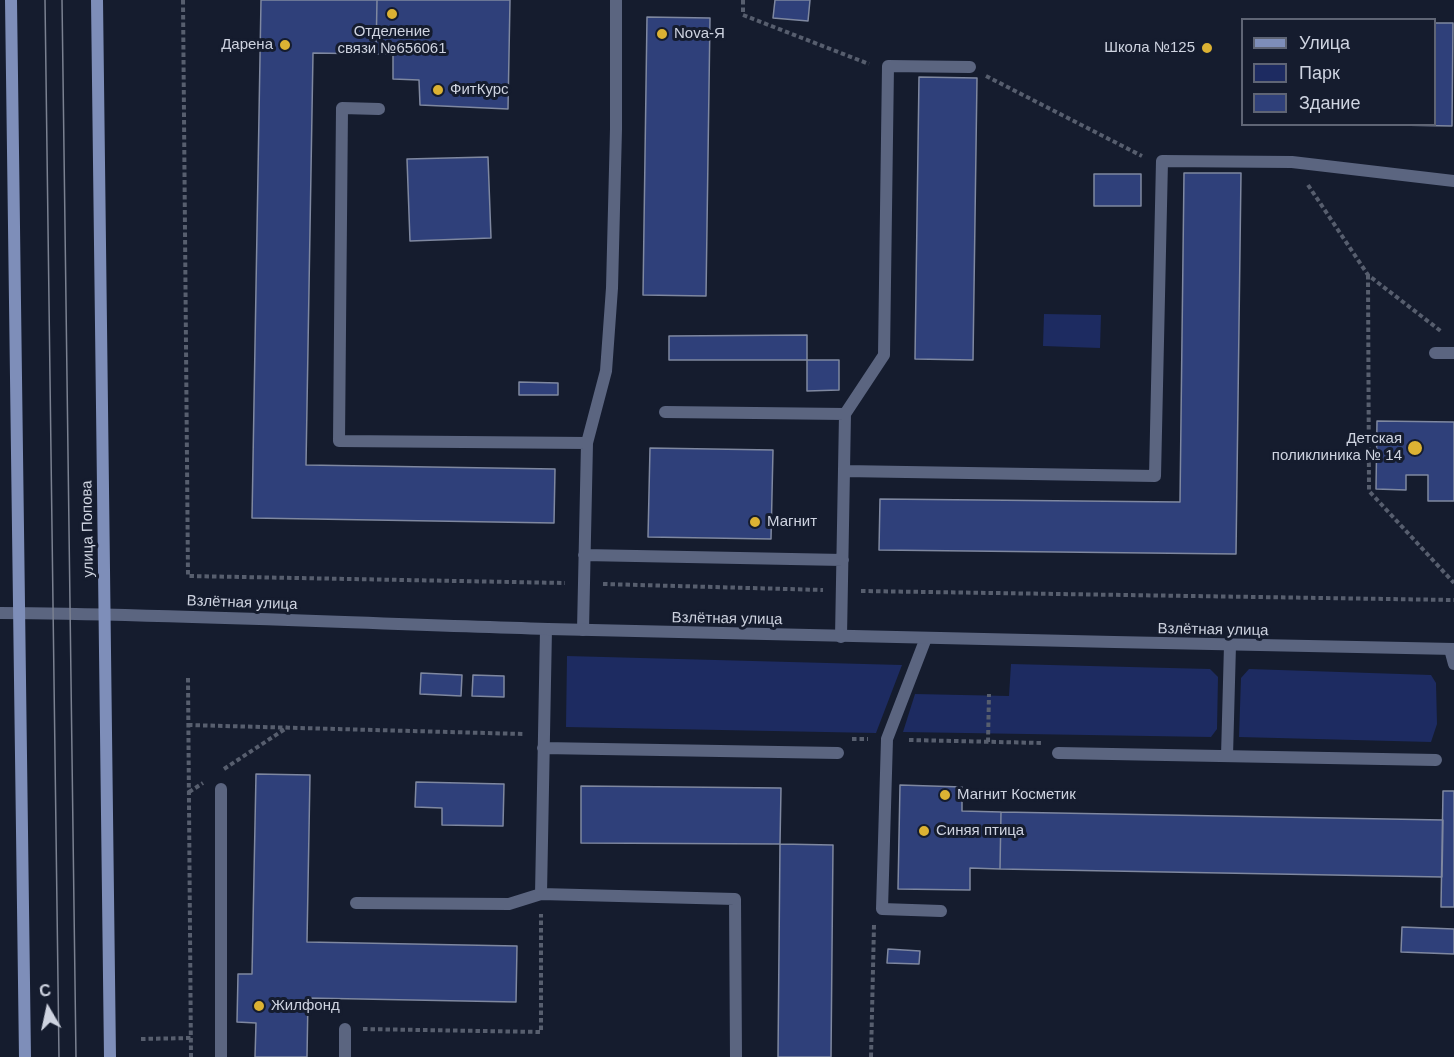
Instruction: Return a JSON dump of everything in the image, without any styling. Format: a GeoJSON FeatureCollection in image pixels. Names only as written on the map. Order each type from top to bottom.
{"type":"FeatureCollection","features":[{"type":"Feature","properties":{"kind":"main road"},"geometry":{"type":"LineString","coordinates":[[11,0],[25,1057]]}},
{"type":"Feature","properties":{"kind":"main road","name":"улица Попова"},"geometry":{"type":"LineString","coordinates":[[96,0],[110,1057]]}},
{"type":"Feature","properties":{"kind":"street"},"geometry":{"type":"LineString","coordinates":[[582,630],[586,443],[606,371],[612,288],[616,0]]}},
{"type":"Feature","properties":{"kind":"street"},"geometry":{"type":"LineString","coordinates":[[842,637],[845,414],[884,355],[888,66],[970,67]]}},
{"type":"Feature","properties":{"kind":"street"},"geometry":{"type":"LineString","coordinates":[[379,108],[342,108],[339,441],[586,443]]}},
{"type":"Feature","properties":{"kind":"street"},"geometry":{"type":"LineString","coordinates":[[844,471],[1155,476],[1162,161],[1292,162],[1454,181]]}},
{"type":"Feature","properties":{"kind":"street"},"geometry":{"type":"LineString","coordinates":[[1435,353],[1454,353]]}},
{"type":"Feature","properties":{"kind":"street"},"geometry":{"type":"LineString","coordinates":[[665,412],[845,414]]}},
{"type":"Feature","properties":{"kind":"street"},"geometry":{"type":"LineString","coordinates":[[584,555],[843,560]]}},
{"type":"Feature","properties":{"kind":"street","name":"Взлётная улица"},"geometry":{"type":"LineString","coordinates":[[0,613],[104,614],[842,637],[1452,649]]}},
{"type":"Feature","properties":{"kind":"street"},"geometry":{"type":"LineString","coordinates":[[541,894],[546,629]]}},
{"type":"Feature","properties":{"kind":"street"},"geometry":{"type":"LineString","coordinates":[[926,638],[887,739],[882,909],[941,911]]}},
{"type":"Feature","properties":{"kind":"street"},"geometry":{"type":"LineString","coordinates":[[1227,756],[1230,645]]}},
{"type":"Feature","properties":{"kind":"street"},"geometry":{"type":"LineString","coordinates":[[1452,649],[1454,664]]}},
{"type":"Feature","properties":{"kind":"street"},"geometry":{"type":"LineString","coordinates":[[543,748],[838,753]]}},
{"type":"Feature","properties":{"kind":"street"},"geometry":{"type":"LineString","coordinates":[[1058,753],[1436,760]]}},
{"type":"Feature","properties":{"kind":"street"},"geometry":{"type":"LineString","coordinates":[[221,789],[221,1057]]}},
{"type":"Feature","properties":{"kind":"street"},"geometry":{"type":"LineString","coordinates":[[356,903],[509,904],[541,894],[735,899],[736,1057]]}},
{"type":"Feature","properties":{"kind":"street"},"geometry":{"type":"LineString","coordinates":[[345,1029],[345,1057]]}},
{"type":"Feature","properties":{"kind":"path"},"geometry":{"type":"LineString","coordinates":[[183,0],[188,576]]}},
{"type":"Feature","properties":{"kind":"path"},"geometry":{"type":"LineString","coordinates":[[743,0],[744,15],[870,65],[888,66]]}},
{"type":"Feature","properties":{"kind":"path"},"geometry":{"type":"LineString","coordinates":[[970,67],[1150,160],[1162,161]]}},
{"type":"Feature","properties":{"kind":"path"},"geometry":{"type":"LineString","coordinates":[[1292,162],[1368,275],[1445,335]]}},
{"type":"Feature","properties":{"kind":"path"},"geometry":{"type":"LineString","coordinates":[[1368,275],[1369,491],[1454,583]]}},
{"type":"Feature","properties":{"kind":"path"},"geometry":{"type":"LineString","coordinates":[[188,678],[191,1057]]}},
{"type":"Feature","properties":{"kind":"path"},"geometry":{"type":"LineString","coordinates":[[988,741],[989,694]]}},
{"type":"Feature","properties":{"kind":"path"},"geometry":{"type":"LineString","coordinates":[[218,773],[288,727]]}},
{"type":"Feature","properties":{"kind":"path"},"geometry":{"type":"LineString","coordinates":[[188,792],[208,779]]}},
{"type":"Feature","properties":{"kind":"path"},"geometry":{"type":"LineString","coordinates":[[345,1029],[541,1032],[541,894]]}},
{"type":"Feature","properties":{"kind":"path"},"geometry":{"type":"LineString","coordinates":[[871,1057],[874,919],[882,909]]}},
{"type":"Feature","properties":{"kind":"path"},"geometry":{"type":"LineString","coordinates":[[141,1039],[191,1038]]}},
{"type":"Feature","properties":{"kind":"green space"},"geometry":{"type":"Polygon","coordinates":[[[1044,314],[1101,315],[1100,348],[1043,346],[1044,314]]]}},
{"type":"Feature","properties":{"kind":"green space"},"geometry":{"type":"Polygon","coordinates":[[[567,656],[902,665],[876,733],[566,727],[567,656]]]}},
{"type":"Feature","properties":{"kind":"green space"},"geometry":{"type":"Polygon","coordinates":[[[1011,664],[1210,669],[1218,677],[1217,729],[1211,737],[903,732],[915,694],[1009,696],[1011,664]]]}},
{"type":"Feature","properties":{"kind":"green space"},"geometry":{"type":"Polygon","coordinates":[[[1249,669],[1431,675],[1436,683],[1437,724],[1431,742],[1239,737],[1241,678],[1249,669]]]}},
{"type":"Feature","properties":{"kind":"building"},"geometry":{"type":"Polygon","coordinates":[[[261,0],[377,0],[376,54],[313,53],[306,465],[555,469],[554,523],[252,518],[261,0]]]}},
{"type":"Feature","properties":{"kind":"building"},"geometry":{"type":"Polygon","coordinates":[[[377,0],[510,0],[508,109],[420,105],[419,80],[393,79],[393,54],[376,54],[377,0]]]}},
{"type":"Feature","properties":{"kind":"building"},"geometry":{"type":"Polygon","coordinates":[[[775,0],[810,0],[808,21],[773,18],[775,0]]]}},
{"type":"Feature","properties":{"kind":"building"},"geometry":{"type":"Polygon","coordinates":[[[647,17],[710,18],[706,296],[643,295],[647,17]]]}},
{"type":"Feature","properties":{"kind":"building"},"geometry":{"type":"Polygon","coordinates":[[[1436,23],[1453,23],[1452,126],[1436,126],[1436,23]]]}},
{"type":"Feature","properties":{"kind":"building"},"geometry":{"type":"Polygon","coordinates":[[[919,77],[977,78],[973,360],[915,359],[919,77]]]}},
{"type":"Feature","properties":{"kind":"building"},"geometry":{"type":"Polygon","coordinates":[[[488,157],[491,238],[410,241],[407,159],[488,157]]]}},
{"type":"Feature","properties":{"kind":"building"},"geometry":{"type":"Polygon","coordinates":[[[1184,173],[1241,173],[1236,554],[879,550],[880,499],[1180,502],[1184,173]]]}},
{"type":"Feature","properties":{"kind":"building"},"geometry":{"type":"Polygon","coordinates":[[[1094,174],[1141,174],[1141,206],[1094,206],[1094,174]]]}},
{"type":"Feature","properties":{"kind":"building"},"geometry":{"type":"Polygon","coordinates":[[[807,335],[807,360],[669,360],[669,336],[807,335]]]}},
{"type":"Feature","properties":{"kind":"building"},"geometry":{"type":"Polygon","coordinates":[[[807,360],[839,360],[839,390],[807,391],[807,360]]]}},
{"type":"Feature","properties":{"kind":"building"},"geometry":{"type":"Polygon","coordinates":[[[519,382],[558,383],[558,395],[519,395],[519,382]]]}},
{"type":"Feature","properties":{"kind":"building","name":"Детская поликлиника № 14"},"geometry":{"type":"Polygon","coordinates":[[[1377,421],[1454,422],[1454,501],[1428,501],[1428,475],[1406,475],[1406,490],[1376,489],[1377,421]]]}},
{"type":"Feature","properties":{"kind":"building"},"geometry":{"type":"Polygon","coordinates":[[[650,448],[773,450],[771,539],[648,537],[650,448]]]}},
{"type":"Feature","properties":{"kind":"building"},"geometry":{"type":"Polygon","coordinates":[[[421,673],[462,675],[461,696],[420,694],[421,673]]]}},
{"type":"Feature","properties":{"kind":"building"},"geometry":{"type":"Polygon","coordinates":[[[473,675],[504,676],[504,697],[472,696],[473,675]]]}},
{"type":"Feature","properties":{"kind":"building"},"geometry":{"type":"Polygon","coordinates":[[[256,774],[310,775],[307,942],[517,946],[516,1002],[308,998],[307,1057],[255,1057],[256,1023],[237,1022],[238,974],[252,974],[256,774]]]}},
{"type":"Feature","properties":{"kind":"building"},"geometry":{"type":"Polygon","coordinates":[[[416,782],[504,784],[503,826],[442,825],[442,808],[415,807],[416,782]]]}},
{"type":"Feature","properties":{"kind":"building"},"geometry":{"type":"Polygon","coordinates":[[[900,785],[962,787],[962,811],[1001,812],[1000,869],[970,868],[970,890],[898,889],[900,785]]]}},
{"type":"Feature","properties":{"kind":"building"},"geometry":{"type":"Polygon","coordinates":[[[581,786],[781,788],[780,844],[581,843],[581,786]]]}},
{"type":"Feature","properties":{"kind":"building"},"geometry":{"type":"Polygon","coordinates":[[[1443,791],[1454,791],[1454,907],[1441,907],[1443,791]]]}},
{"type":"Feature","properties":{"kind":"building"},"geometry":{"type":"Polygon","coordinates":[[[1001,812],[1443,820],[1442,877],[1000,869],[1001,812]]]}},
{"type":"Feature","properties":{"kind":"building"},"geometry":{"type":"Polygon","coordinates":[[[780,844],[833,845],[831,1057],[778,1057],[780,844]]]}},
{"type":"Feature","properties":{"kind":"building"},"geometry":{"type":"Polygon","coordinates":[[[1402,927],[1454,929],[1454,954],[1401,952],[1402,927]]]}},
{"type":"Feature","properties":{"kind":"building"},"geometry":{"type":"Polygon","coordinates":[[[888,949],[920,951],[919,964],[887,963],[888,949]]]}},
{"type":"Feature","properties":{"kind":"tram line"},"geometry":{"type":"LineString","coordinates":[[45,0],[59,1057]]}},
{"type":"Feature","properties":{"kind":"tram line"},"geometry":{"type":"LineString","coordinates":[[62,0],[76,1057]]}},
{"type":"Feature","properties":{"kind":"place","name":"Отделение связи №656061"},"geometry":{"type":"Point","coordinates":[392,14]}},
{"type":"Feature","properties":{"kind":"place","name":"Nova-Я"},"geometry":{"type":"Point","coordinates":[662,34]}},
{"type":"Feature","properties":{"kind":"place","name":"Дарена"},"geometry":{"type":"Point","coordinates":[285,45]}},
{"type":"Feature","properties":{"kind":"place","name":"Школа №125"},"geometry":{"type":"Point","coordinates":[1207,48]}},
{"type":"Feature","properties":{"kind":"place","name":"ФитКурс"},"geometry":{"type":"Point","coordinates":[438,90]}},
{"type":"Feature","properties":{"kind":"place","name":"Детская поликлиника № 14"},"geometry":{"type":"Point","coordinates":[1415,448]}},
{"type":"Feature","properties":{"kind":"place","name":"Магнит"},"geometry":{"type":"Point","coordinates":[755,522]}},
{"type":"Feature","properties":{"kind":"place","name":"Магнит Косметик"},"geometry":{"type":"Point","coordinates":[945,795]}},
{"type":"Feature","properties":{"kind":"place","name":"Синяя птица"},"geometry":{"type":"Point","coordinates":[924,831]}},
{"type":"Feature","properties":{"kind":"place","name":"Жилфонд"},"geometry":{"type":"Point","coordinates":[259,1006]}}]}
